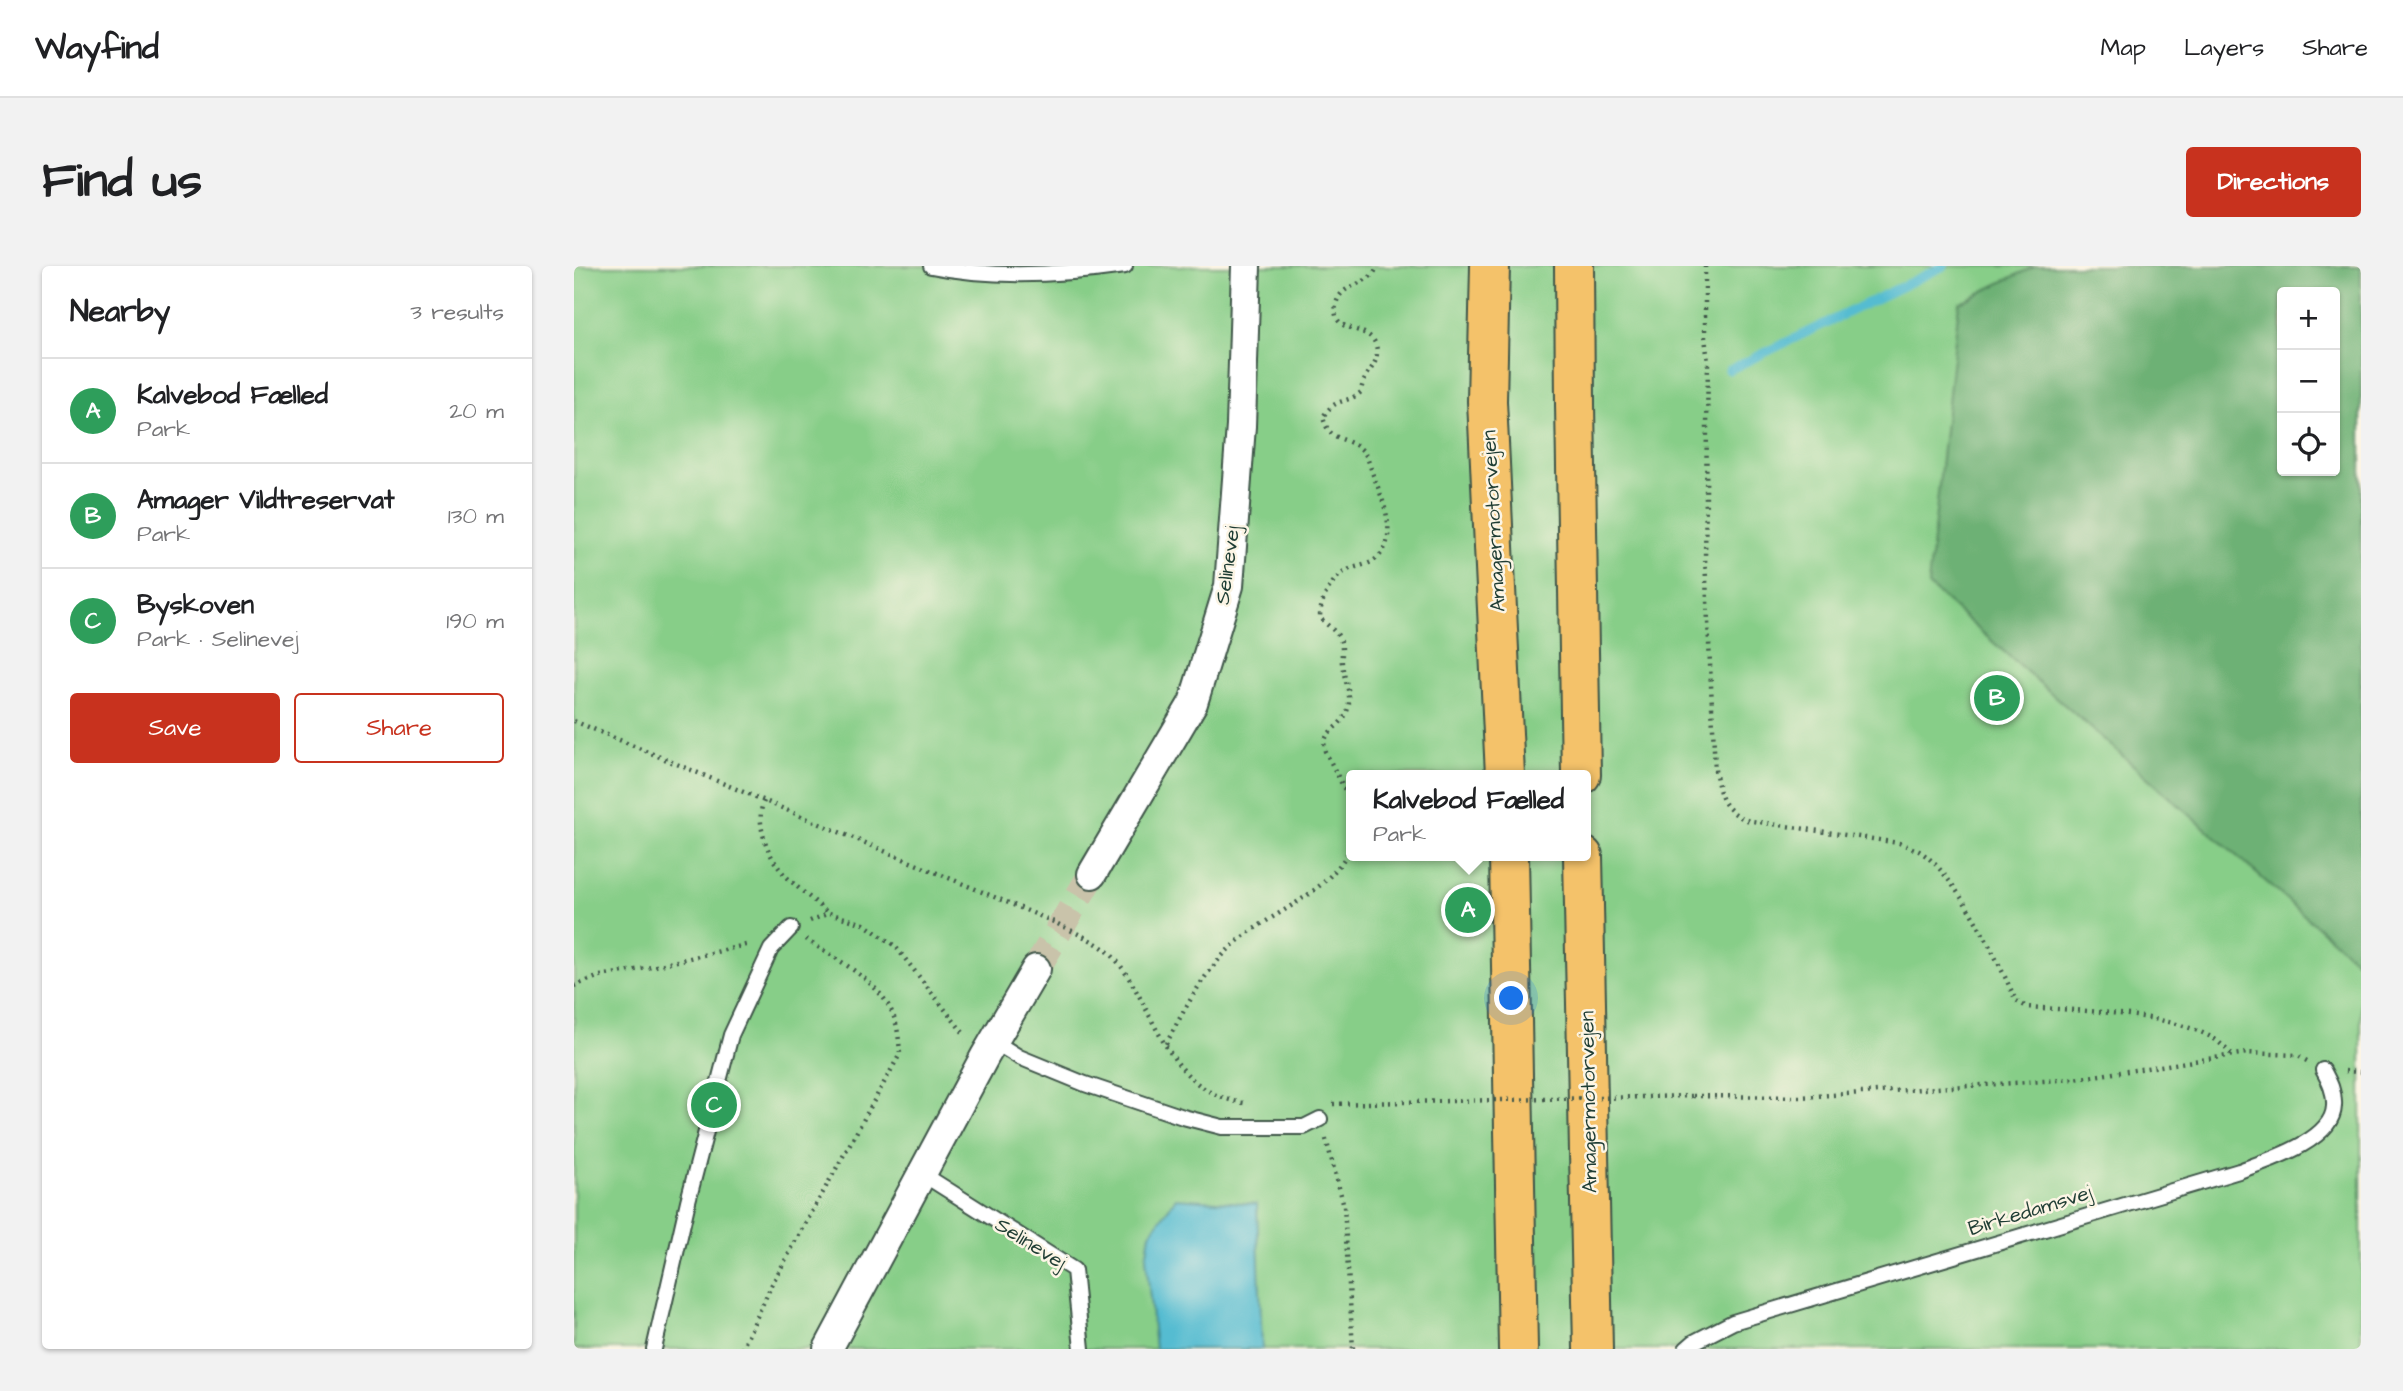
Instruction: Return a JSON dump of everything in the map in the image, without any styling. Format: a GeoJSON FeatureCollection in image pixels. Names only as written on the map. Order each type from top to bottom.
{"type":"FeatureCollection","features":[{"type":"Feature","properties":{"kind":"highway","name":"Amagermotorvejen"},"geometry":{"type":"LineString","coordinates":[[1490,266],[1487,401],[1505,770]]}},
{"type":"Feature","properties":{"kind":"highway"},"geometry":{"type":"LineString","coordinates":[[1574,266],[1581,770]]}},
{"type":"Feature","properties":{"kind":"highway"},"geometry":{"type":"LineString","coordinates":[[1509,861],[1518,1349]]}},
{"type":"Feature","properties":{"kind":"highway","name":"Amagermotorvejen"},"geometry":{"type":"LineString","coordinates":[[1583,861],[1593,1349]]}},
{"type":"Feature","properties":{"kind":"street","name":"Selinevej"},"geometry":{"type":"LineString","coordinates":[[1092,874],[1193,703],[1229,586],[1241,426],[1246,266]]}},
{"type":"Feature","properties":{"kind":"street"},"geometry":{"type":"LineString","coordinates":[[828,1349],[989,1048],[1036,969]]}},
{"type":"Feature","properties":{"kind":"lane"},"geometry":{"type":"LineString","coordinates":[[931,266],[967,273],[1045,274],[1125,266]]}},
{"type":"Feature","properties":{"kind":"lane"},"geometry":{"type":"LineString","coordinates":[[654,1349],[688,1201],[731,1035],[771,949],[791,928]]}},
{"type":"Feature","properties":{"kind":"lane"},"geometry":{"type":"LineString","coordinates":[[989,1048],[1085,1084],[1183,1117],[1222,1127],[1304,1128],[1320,1119]]}},
{"type":"Feature","properties":{"kind":"lane","name":"Birkedamsvej"},"geometry":{"type":"LineString","coordinates":[[1686,1349],[1733,1322],[2239,1171],[2269,1159],[2310,1139],[2331,1120],[2334,1107],[2332,1088],[2323,1070]]}},
{"type":"Feature","properties":{"kind":"lane","name":"Selinevej"},"geometry":{"type":"LineString","coordinates":[[921,1173],[1074,1270],[1082,1349]]}},
{"type":"Feature","properties":{"kind":"path"},"geometry":{"type":"LineString","coordinates":[[1346,792],[1323,742],[1344,717],[1350,701],[1349,684],[1342,660],[1340,638],[1320,617],[1320,608],[1339,576],[1376,559],[1383,552],[1387,545],[1387,528],[1384,502],[1366,457],[1360,449],[1329,432],[1323,417],[1338,401],[1353,399],[1362,392],[1363,380],[1376,364],[1374,338],[1366,332],[1351,330],[1341,324],[1336,314],[1336,303],[1343,290],[1369,279],[1377,266]]}},
{"type":"Feature","properties":{"kind":"path"},"geometry":{"type":"LineString","coordinates":[[1705,266],[1705,558],[1715,770],[1720,797],[1732,813],[1746,820],[1899,843],[1921,852],[1943,872],[1996,954],[2016,1001],[2027,1007],[2121,1014],[2174,1024],[2213,1038],[2232,1055]]}},
{"type":"Feature","properties":{"kind":"path"},"geometry":{"type":"LineString","coordinates":[[574,721],[1054,922],[1097,944],[1116,960],[1184,1073],[1209,1091],[1240,1103],[1252,1104]]}},
{"type":"Feature","properties":{"kind":"path"},"geometry":{"type":"LineString","coordinates":[[764,801],[760,809],[760,820],[765,840],[778,867],[829,913],[864,924],[895,946],[952,1022],[989,1048]]}},
{"type":"Feature","properties":{"kind":"path"},"geometry":{"type":"LineString","coordinates":[[1165,1045],[1197,987],[1221,956],[1245,936],[1310,894],[1327,880],[1346,855]]}},
{"type":"Feature","properties":{"kind":"path"},"geometry":{"type":"LineString","coordinates":[[574,986],[600,976],[647,968],[765,940],[829,913]]}},
{"type":"Feature","properties":{"kind":"path"},"geometry":{"type":"LineString","coordinates":[[742,1349],[772,1284],[900,1054],[899,1034],[891,1010],[871,983],[791,928]]}},
{"type":"Feature","properties":{"kind":"path"},"geometry":{"type":"LineString","coordinates":[[1353,1349],[1344,1206],[1314,1105],[1693,1096],[1801,1097],[2074,1079],[2247,1053],[2296,1055],[2323,1070]]}},
{"type":"Feature","properties":{"kind":"green space"},"geometry":{"type":"Polygon","coordinates":[[[574,266],[2361,266],[2361,1349],[574,1349],[574,266]]]}},
{"type":"Feature","properties":{"kind":"green space"},"geometry":{"type":"Polygon","coordinates":[[[2035,266],[2361,266],[2361,965],[1928,585],[1959,303],[2035,266]]]}},
{"type":"Feature","properties":{"kind":"water"},"geometry":{"type":"Polygon","coordinates":[[[1176,1198],[1257,1204],[1262,1349],[1155,1349],[1146,1258],[1150,1234],[1176,1198]]]}},
{"type":"Feature","properties":{"kind":"waterway"},"geometry":{"type":"LineString","coordinates":[[1729,370],[1944,266]]}},
{"type":"Feature","properties":{"kind":"tunnel"},"geometry":{"type":"LineString","coordinates":[[1036,969],[1092,874]]}},
{"type":"Feature","properties":{"kind":"place","name":"Amager Vildtreservat"},"geometry":{"type":"Point","coordinates":[1997,698]}},
{"type":"Feature","properties":{"kind":"place","name":"Kalvebod Fælled"},"geometry":{"type":"Point","coordinates":[1468,910]}},
{"type":"Feature","properties":{"kind":"place","name":"Byskoven"},"geometry":{"type":"Point","coordinates":[714,1105]}}]}
